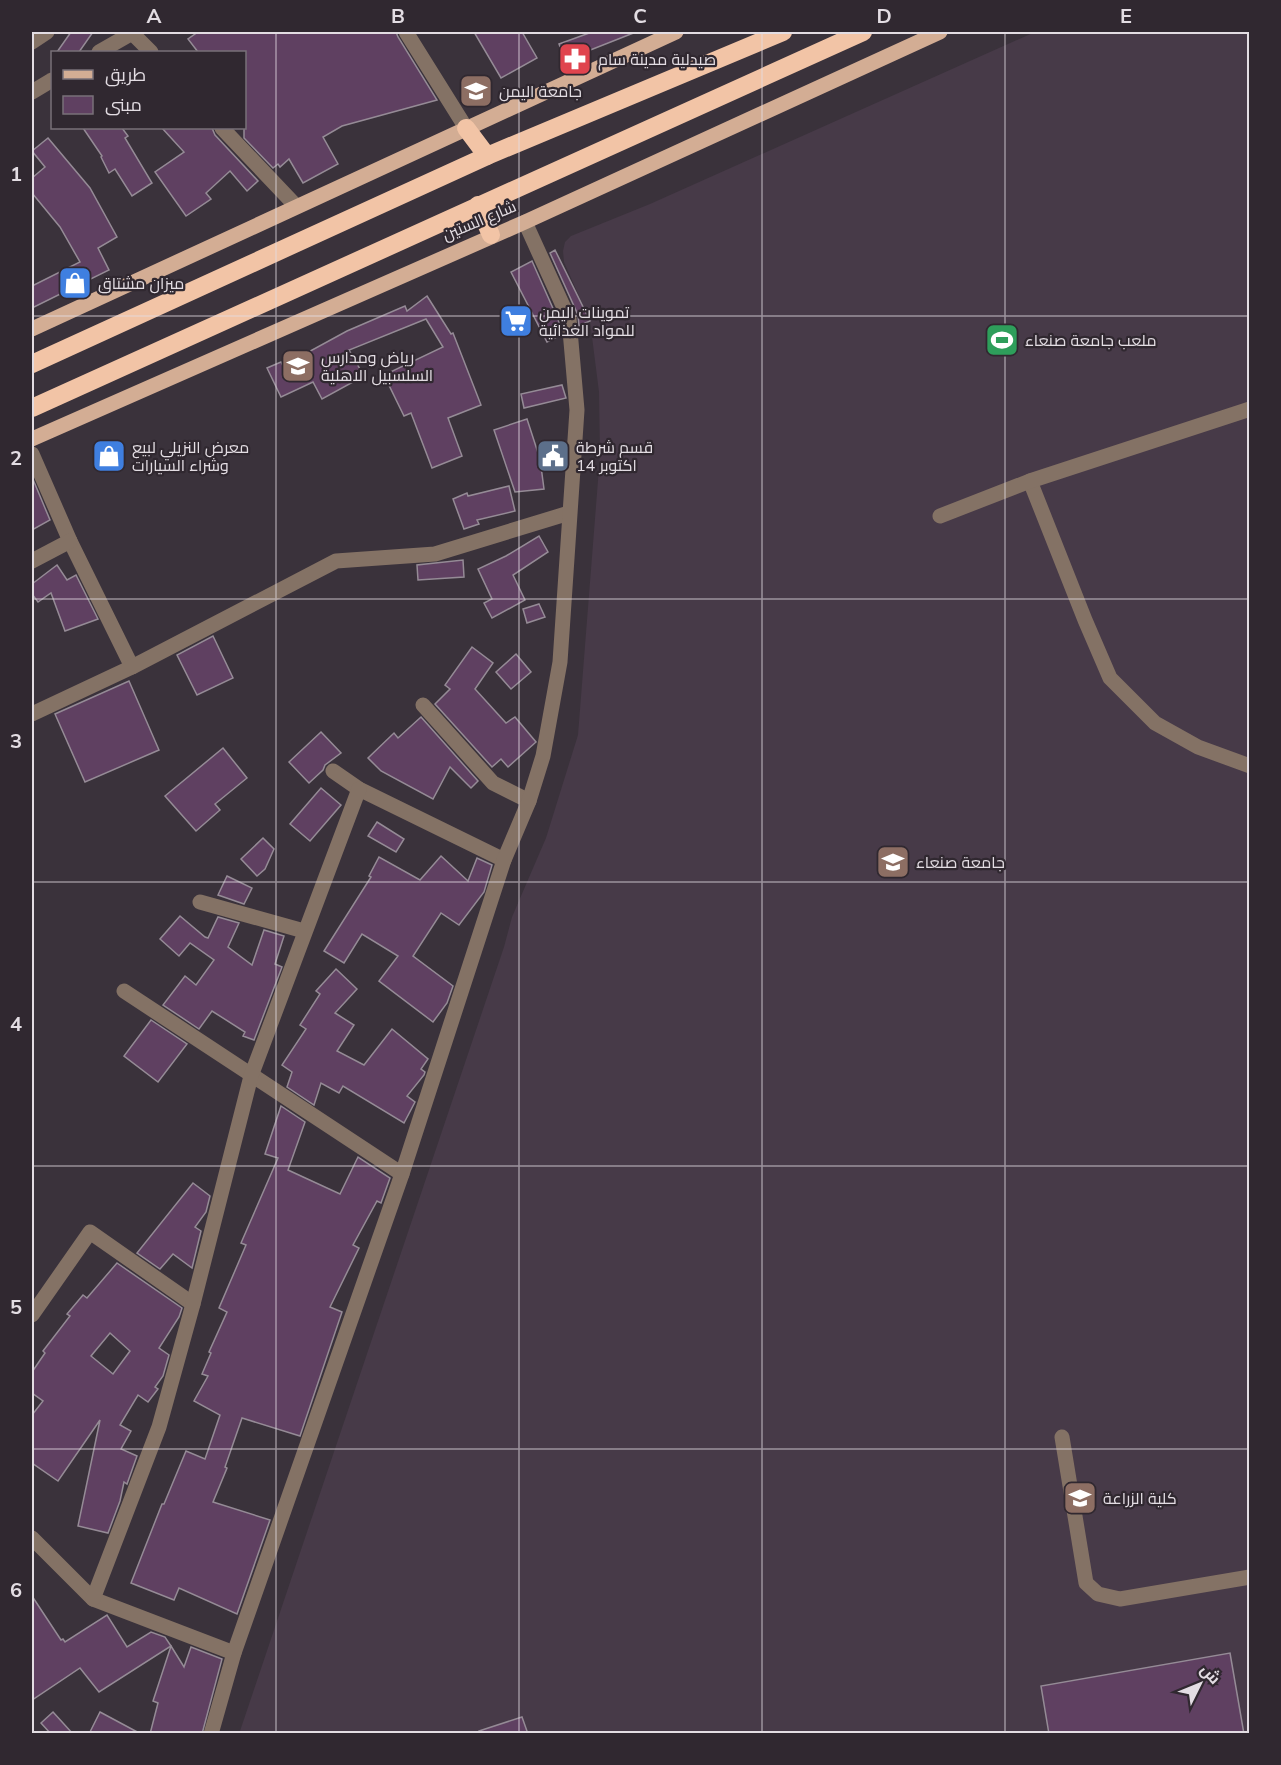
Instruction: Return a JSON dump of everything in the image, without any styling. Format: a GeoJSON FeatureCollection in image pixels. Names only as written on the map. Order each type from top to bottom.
{"type":"FeatureCollection","features":[{"type":"Feature","properties":{"kind":"highway"},"geometry":{"type":"LineString","coordinates":[[32,364],[487,156],[783,32]]}},
{"type":"Feature","properties":{"kind":"highway","name":"شارع الستين"},"geometry":{"type":"LineString","coordinates":[[32,408],[863,32]]}},
{"type":"Feature","properties":{"kind":"highway"},"geometry":{"type":"LineString","coordinates":[[466,128],[487,156]]}},
{"type":"Feature","properties":{"kind":"highway"},"geometry":{"type":"LineString","coordinates":[[478,205],[491,235]]}},
{"type":"Feature","properties":{"kind":"main road"},"geometry":{"type":"LineString","coordinates":[[32,329],[672,32]]}},
{"type":"Feature","properties":{"kind":"main road","name":"شارع الستين"},"geometry":{"type":"LineString","coordinates":[[32,439],[525,222],[940,32]]}},
{"type":"Feature","properties":{"kind":"street"},"geometry":{"type":"LineString","coordinates":[[32,42],[47,32]]}},
{"type":"Feature","properties":{"kind":"street"},"geometry":{"type":"LineString","coordinates":[[101,51],[133,32],[150,51]]}},
{"type":"Feature","properties":{"kind":"street"},"geometry":{"type":"LineString","coordinates":[[406,32],[466,128]]}},
{"type":"Feature","properties":{"kind":"street"},"geometry":{"type":"LineString","coordinates":[[32,93],[51,81]]}},
{"type":"Feature","properties":{"kind":"street"},"geometry":{"type":"LineString","coordinates":[[223,129],[296,206]]}},
{"type":"Feature","properties":{"kind":"street"},"geometry":{"type":"LineString","coordinates":[[211,1734],[234,1653],[402,1174],[504,860],[529,801],[543,756],[560,662],[577,410],[569,319],[525,222]]}},
{"type":"Feature","properties":{"kind":"street"},"geometry":{"type":"LineString","coordinates":[[940,516],[1030,481],[1250,409]]}},
{"type":"Feature","properties":{"kind":"street"},"geometry":{"type":"LineString","coordinates":[[32,454],[70,541],[132,667]]}},
{"type":"Feature","properties":{"kind":"street"},"geometry":{"type":"LineString","coordinates":[[1030,481],[1110,678],[1155,723],[1198,747],[1250,766]]}},
{"type":"Feature","properties":{"kind":"street"},"geometry":{"type":"LineString","coordinates":[[32,714],[132,667],[336,561],[435,554],[569,513]]}},
{"type":"Feature","properties":{"kind":"street"},"geometry":{"type":"LineString","coordinates":[[32,561],[70,541]]}},
{"type":"Feature","properties":{"kind":"street"},"geometry":{"type":"LineString","coordinates":[[423,705],[493,783],[529,801]]}},
{"type":"Feature","properties":{"kind":"street"},"geometry":{"type":"LineString","coordinates":[[333,771],[359,789],[504,860]]}},
{"type":"Feature","properties":{"kind":"street"},"geometry":{"type":"LineString","coordinates":[[93,1599],[159,1427],[251,1076],[359,789]]}},
{"type":"Feature","properties":{"kind":"street"},"geometry":{"type":"LineString","coordinates":[[200,902],[304,931]]}},
{"type":"Feature","properties":{"kind":"street"},"geometry":{"type":"LineString","coordinates":[[124,991],[402,1174]]}},
{"type":"Feature","properties":{"kind":"street"},"geometry":{"type":"LineString","coordinates":[[32,1315],[90,1232],[193,1304]]}},
{"type":"Feature","properties":{"kind":"street"},"geometry":{"type":"LineString","coordinates":[[1062,1437],[1086,1583],[1098,1594],[1120,1599],[1250,1577]]}},
{"type":"Feature","properties":{"kind":"street"},"geometry":{"type":"LineString","coordinates":[[32,1538],[93,1599],[234,1653]]}},
{"type":"Feature","properties":{"kind":"shaded area","name":"جامعة صنعاء"},"geometry":{"type":"Polygon","coordinates":[[[1035,32],[1249,32],[1249,1733],[239,1734],[504,947],[512,917],[546,838],[578,735],[600,455],[599,392],[590,321],[564,262],[565,242],[571,236],[650,204],[1035,32]]]}},
{"type":"Feature","properties":{"kind":"building"},"geometry":{"type":"Polygon","coordinates":[[[71,32],[93,32],[80,51],[58,51],[71,32]]]}},
{"type":"Feature","properties":{"kind":"building"},"geometry":{"type":"Polygon","coordinates":[[[198,32],[396,32],[437,100],[342,126],[323,137],[338,164],[303,183],[289,159],[280,167],[278,164],[273,168],[244,138],[246,51],[197,51],[188,39],[198,32]]]}},
{"type":"Feature","properties":{"kind":"building"},"geometry":{"type":"Polygon","coordinates":[[[474,32],[522,32],[537,58],[501,78],[474,32]]]}},
{"type":"Feature","properties":{"kind":"building"},"geometry":{"type":"Polygon","coordinates":[[[592,32],[636,32],[565,60],[559,44],[592,32]]]}},
{"type":"Feature","properties":{"kind":"building"},"geometry":{"type":"Polygon","coordinates":[[[84,129],[123,129],[128,136],[125,138],[152,183],[132,196],[115,169],[109,173],[102,156],[84,129]]]}},
{"type":"Feature","properties":{"kind":"building"},"geometry":{"type":"Polygon","coordinates":[[[163,129],[212,129],[215,135],[258,181],[247,191],[230,171],[206,193],[211,199],[186,216],[155,172],[184,152],[163,129]]]}},
{"type":"Feature","properties":{"kind":"building"},"geometry":{"type":"Polygon","coordinates":[[[48,138],[90,188],[117,237],[98,248],[109,270],[32,308],[32,286],[80,262],[60,227],[32,193],[32,178],[45,167],[32,151],[48,138]]]}},
{"type":"Feature","properties":{"kind":"building"},"geometry":{"type":"Polygon","coordinates":[[[555,250],[590,321],[579,326],[578,315],[550,253],[555,250]]]}},
{"type":"Feature","properties":{"kind":"building"},"geometry":{"type":"Polygon","coordinates":[[[532,261],[559,322],[561,335],[547,342],[511,272],[532,261]]]}},
{"type":"Feature","properties":{"kind":"building"},"geometry":{"type":"Polygon","coordinates":[[[427,296],[451,334],[453,333],[481,405],[448,418],[462,456],[432,468],[411,413],[404,416],[384,375],[443,347],[426,319],[349,350],[364,376],[322,399],[313,382],[281,397],[267,368],[281,362],[283,366],[347,331],[405,306],[407,311],[427,296]]]}},
{"type":"Feature","properties":{"kind":"building"},"geometry":{"type":"Polygon","coordinates":[[[562,385],[566,398],[524,408],[521,394],[562,385]]]}},
{"type":"Feature","properties":{"kind":"building"},"geometry":{"type":"Polygon","coordinates":[[[527,419],[540,459],[544,489],[515,492],[494,430],[527,419]]]}},
{"type":"Feature","properties":{"kind":"building"},"geometry":{"type":"Polygon","coordinates":[[[32,477],[50,520],[32,530],[32,477]]]}},
{"type":"Feature","properties":{"kind":"building"},"geometry":{"type":"Polygon","coordinates":[[[509,486],[515,511],[477,520],[479,524],[464,529],[453,499],[467,493],[468,496],[509,486]]]}},
{"type":"Feature","properties":{"kind":"building"},"geometry":{"type":"Polygon","coordinates":[[[539,536],[548,552],[513,575],[525,600],[492,618],[484,603],[492,599],[478,569],[506,556],[539,536]]]}},
{"type":"Feature","properties":{"kind":"building"},"geometry":{"type":"Polygon","coordinates":[[[463,560],[464,577],[418,580],[417,565],[463,560]]]}},
{"type":"Feature","properties":{"kind":"building"},"geometry":{"type":"Polygon","coordinates":[[[57,565],[67,580],[76,575],[98,619],[65,631],[51,593],[38,602],[32,594],[32,584],[57,565]]]}},
{"type":"Feature","properties":{"kind":"building"},"geometry":{"type":"Polygon","coordinates":[[[539,604],[545,617],[527,623],[523,609],[539,604]]]}},
{"type":"Feature","properties":{"kind":"building"},"geometry":{"type":"Polygon","coordinates":[[[213,636],[233,678],[197,695],[177,655],[213,636]]]}},
{"type":"Feature","properties":{"kind":"building"},"geometry":{"type":"Polygon","coordinates":[[[472,647],[493,663],[475,689],[506,723],[515,717],[536,742],[508,767],[501,759],[492,767],[435,704],[450,689],[445,685],[472,647]]]}},
{"type":"Feature","properties":{"kind":"building"},"geometry":{"type":"Polygon","coordinates":[[[516,654],[531,672],[511,689],[496,672],[516,654]]]}},
{"type":"Feature","properties":{"kind":"building"},"geometry":{"type":"Polygon","coordinates":[[[129,681],[159,750],[85,782],[55,714],[129,681]]]}},
{"type":"Feature","properties":{"kind":"building"},"geometry":{"type":"Polygon","coordinates":[[[421,717],[478,781],[471,788],[450,767],[433,799],[381,771],[368,758],[394,733],[398,738],[421,717]]]}},
{"type":"Feature","properties":{"kind":"building"},"geometry":{"type":"Polygon","coordinates":[[[321,732],[341,753],[325,765],[323,770],[309,783],[289,762],[321,732]]]}},
{"type":"Feature","properties":{"kind":"building"},"geometry":{"type":"Polygon","coordinates":[[[223,748],[247,778],[215,804],[220,810],[196,831],[165,796],[223,748]]]}},
{"type":"Feature","properties":{"kind":"building"},"geometry":{"type":"Polygon","coordinates":[[[321,788],[341,805],[310,841],[290,824],[321,788]]]}},
{"type":"Feature","properties":{"kind":"building"},"geometry":{"type":"Polygon","coordinates":[[[377,822],[404,839],[396,852],[368,836],[377,822]]]}},
{"type":"Feature","properties":{"kind":"building"},"geometry":{"type":"Polygon","coordinates":[[[263,838],[274,849],[265,869],[257,876],[241,859],[263,838]]]}},
{"type":"Feature","properties":{"kind":"building"},"geometry":{"type":"Polygon","coordinates":[[[441,856],[468,881],[477,858],[492,865],[484,892],[459,925],[441,913],[413,956],[453,986],[447,1003],[433,1022],[379,981],[398,956],[362,934],[344,963],[324,951],[371,877],[369,876],[379,857],[420,880],[441,856]]]}},
{"type":"Feature","properties":{"kind":"building"},"geometry":{"type":"Polygon","coordinates":[[[227,876],[252,888],[244,904],[218,895],[227,876]]]}},
{"type":"Feature","properties":{"kind":"building"},"geometry":{"type":"Polygon","coordinates":[[[180,916],[208,938],[218,917],[239,923],[228,947],[252,965],[264,930],[284,936],[275,964],[282,967],[254,1040],[243,1036],[245,1032],[212,1011],[199,1029],[163,1005],[185,976],[196,985],[214,960],[190,943],[179,956],[160,939],[180,916]]]}},
{"type":"Feature","properties":{"kind":"building"},"geometry":{"type":"Polygon","coordinates":[[[336,969],[357,989],[335,1013],[354,1025],[337,1051],[364,1065],[392,1029],[428,1059],[421,1069],[425,1072],[424,1075],[407,1096],[415,1102],[404,1123],[343,1086],[339,1093],[321,1083],[314,1105],[287,1087],[292,1072],[282,1065],[306,1029],[300,1025],[320,994],[316,991],[336,969]]]}},
{"type":"Feature","properties":{"kind":"building"},"geometry":{"type":"Polygon","coordinates":[[[151,1020],[187,1044],[158,1082],[124,1056],[151,1020]]]}},
{"type":"Feature","properties":{"kind":"building"},"geometry":{"type":"Polygon","coordinates":[[[281,1106],[305,1122],[288,1170],[340,1194],[358,1157],[390,1178],[381,1203],[377,1201],[353,1245],[359,1248],[330,1307],[342,1312],[300,1436],[242,1418],[225,1467],[227,1468],[213,1502],[270,1520],[237,1614],[179,1588],[174,1600],[131,1583],[186,1451],[205,1459],[220,1415],[194,1401],[208,1376],[202,1374],[227,1312],[219,1308],[246,1245],[241,1243],[278,1158],[265,1154],[281,1106]]]}},
{"type":"Feature","properties":{"kind":"building"},"geometry":{"type":"Polygon","coordinates":[[[193,1183],[210,1196],[206,1212],[195,1227],[201,1231],[192,1268],[173,1254],[160,1269],[137,1253],[193,1183]]]}},
{"type":"Feature","properties":{"kind":"building"},"geometry":{"type":"Polygon","coordinates":[[[117,1263],[182,1308],[179,1317],[159,1348],[169,1355],[163,1376],[155,1387],[158,1389],[148,1402],[138,1395],[120,1425],[131,1431],[121,1449],[137,1456],[127,1484],[124,1482],[120,1501],[108,1533],[78,1526],[100,1420],[58,1481],[32,1463],[32,1415],[43,1401],[32,1393],[32,1372],[45,1353],[43,1351],[70,1316],[67,1314],[83,1295],[87,1298],[117,1263]],[[110,1333],[91,1356],[113,1374],[130,1351],[110,1333]]]}},
{"type":"Feature","properties":{"kind":"building"},"geometry":{"type":"Polygon","coordinates":[[[32,1596],[61,1640],[65,1642],[107,1615],[127,1647],[151,1632],[165,1637],[171,1646],[99,1692],[80,1668],[32,1700],[32,1596]]]}},
{"type":"Feature","properties":{"kind":"building"},"geometry":{"type":"Polygon","coordinates":[[[171,1646],[184,1667],[191,1647],[222,1659],[202,1734],[150,1734],[158,1703],[153,1701],[171,1646]]]}},
{"type":"Feature","properties":{"kind":"building"},"geometry":{"type":"Polygon","coordinates":[[[1230,1653],[1244,1734],[1049,1734],[1041,1686],[1230,1653]]]}},
{"type":"Feature","properties":{"kind":"building"},"geometry":{"type":"Polygon","coordinates":[[[53,1712],[73,1734],[51,1734],[41,1723],[53,1712]]]}},
{"type":"Feature","properties":{"kind":"building"},"geometry":{"type":"Polygon","coordinates":[[[100,1712],[141,1734],[89,1734],[100,1712]]]}},
{"type":"Feature","properties":{"kind":"building"},"geometry":{"type":"Polygon","coordinates":[[[522,1717],[528,1734],[480,1734],[479,1731],[522,1717]]]}},
{"type":"Feature","properties":{"kind":"place","name":"صيدلية مدينة سام"},"geometry":{"type":"Point","coordinates":[575,59]}},
{"type":"Feature","properties":{"kind":"place","name":"جامعة اليمن"},"geometry":{"type":"Point","coordinates":[476,91]}},
{"type":"Feature","properties":{"kind":"place","name":"ميزان مشتاق"},"geometry":{"type":"Point","coordinates":[75,283]}},
{"type":"Feature","properties":{"kind":"place","name":"تموينات اليمن للمواد الغذائية"},"geometry":{"type":"Point","coordinates":[516,321]}},
{"type":"Feature","properties":{"kind":"place","name":"ملعب جامعة صنعاء"},"geometry":{"type":"Point","coordinates":[1002,340]}},
{"type":"Feature","properties":{"kind":"place","name":"رياض ومدارس السلسبيل الاهلية"},"geometry":{"type":"Point","coordinates":[298,366]}},
{"type":"Feature","properties":{"kind":"place","name":"معرض النزيلي لبيع وشراء السيارات"},"geometry":{"type":"Point","coordinates":[109,456]}},
{"type":"Feature","properties":{"kind":"place","name":"قسم شرطة 14 اكتوبر"},"geometry":{"type":"Point","coordinates":[553,456]}},
{"type":"Feature","properties":{"kind":"place","name":"جامعة صنعاء"},"geometry":{"type":"Point","coordinates":[893,862]}},
{"type":"Feature","properties":{"kind":"place","name":"كلية الزراعة"},"geometry":{"type":"Point","coordinates":[1080,1498]}}]}
